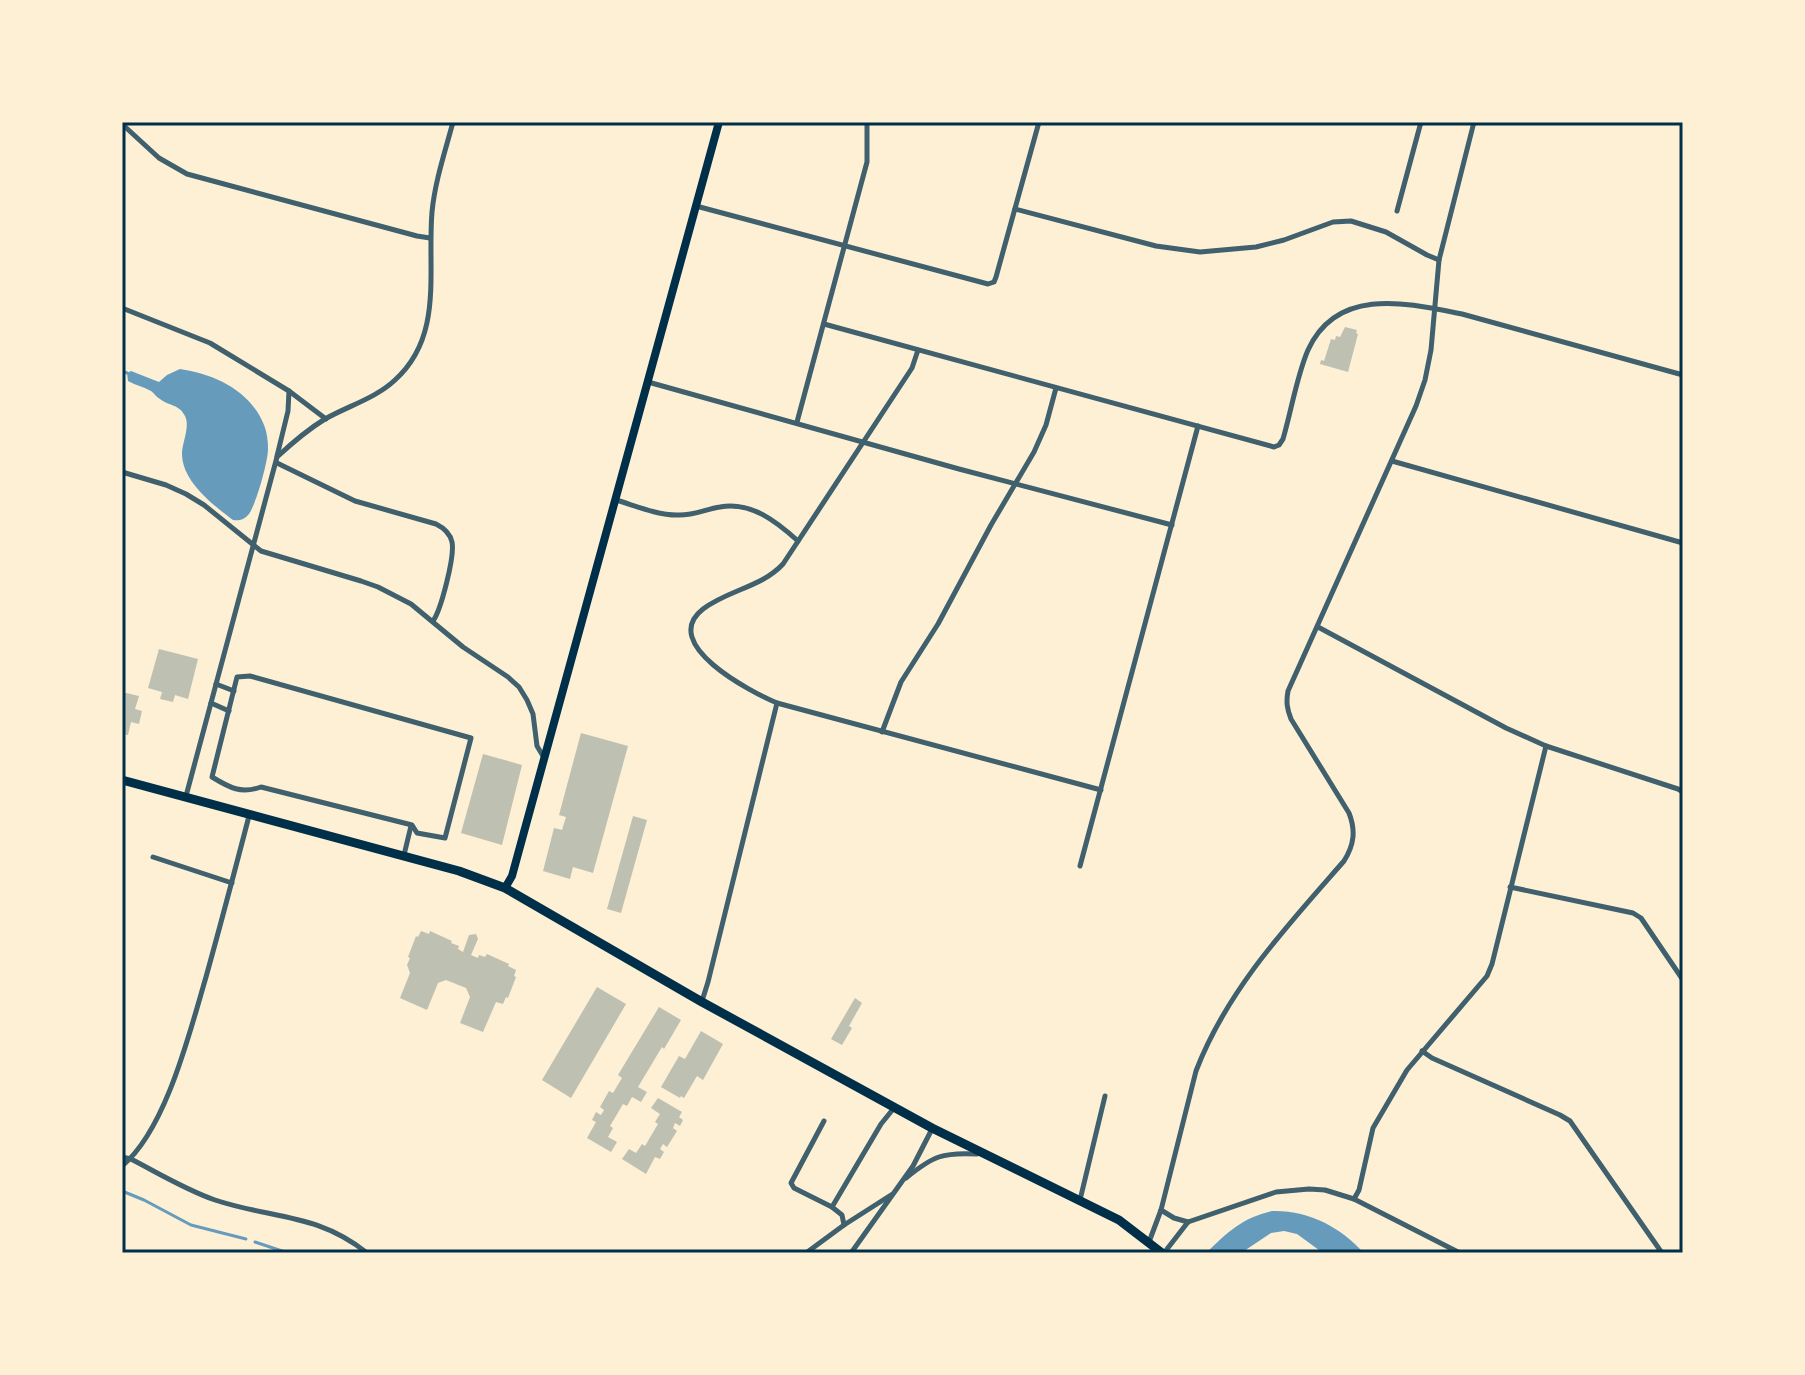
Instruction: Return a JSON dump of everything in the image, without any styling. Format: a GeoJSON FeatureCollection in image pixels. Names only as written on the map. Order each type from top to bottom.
{"type":"FeatureCollection","features":[{"type":"Feature","properties":{"kind":"highway"},"geometry":{"type":"LineString","coordinates":[[122,780],[404,855],[474,875],[505,888],[702,1002],[932,1128],[1119,1220],[1163,1253]]}},
{"type":"Feature","properties":{"kind":"main road"},"geometry":{"type":"LineString","coordinates":[[505,888],[512,876],[719,122]]}},
{"type":"Feature","properties":{"kind":"street"},"geometry":{"type":"LineString","coordinates":[[276,460],[299,437],[326,419],[393,382],[419,351],[429,316],[433,208],[453,122]]}},
{"type":"Feature","properties":{"kind":"street"},"geometry":{"type":"LineString","coordinates":[[797,422],[867,162],[867,122]]}},
{"type":"Feature","properties":{"kind":"street"},"geometry":{"type":"LineString","coordinates":[[696,206],[984,284],[994,282],[1039,122]]}},
{"type":"Feature","properties":{"kind":"street"},"geometry":{"type":"LineString","coordinates":[[1397,211],[1421,122]]}},
{"type":"Feature","properties":{"kind":"street"},"geometry":{"type":"LineString","coordinates":[[1149,1242],[1161,1210],[1204,1050],[1255,964],[1344,861],[1352,845],[1353,829],[1349,813],[1291,719],[1287,708],[1288,691],[1392,461],[1425,380],[1431,350],[1439,260],[1474,122]]}},
{"type":"Feature","properties":{"kind":"street"},"geometry":{"type":"LineString","coordinates":[[122,124],[159,158],[187,174],[430,238]]}},
{"type":"Feature","properties":{"kind":"street"},"geometry":{"type":"LineString","coordinates":[[1015,209],[1156,246],[1200,252],[1256,247],[1333,222],[1351,221],[1386,232],[1439,260]]}},
{"type":"Feature","properties":{"kind":"street"},"geometry":{"type":"LineString","coordinates":[[824,324],[1274,447],[1283,439],[1307,352],[1316,336],[1329,321],[1361,305],[1377,303],[1435,308],[1683,375]]}},
{"type":"Feature","properties":{"kind":"street"},"geometry":{"type":"LineString","coordinates":[[122,308],[210,343],[289,391],[326,419]]}},
{"type":"Feature","properties":{"kind":"street"},"geometry":{"type":"LineString","coordinates":[[918,350],[912,368],[775,572],[703,610],[695,618],[691,630],[694,645],[710,662],[751,691],[777,703],[1101,790]]}},
{"type":"Feature","properties":{"kind":"street"},"geometry":{"type":"LineString","coordinates":[[648,382],[1172,525]]}},
{"type":"Feature","properties":{"kind":"street"},"geometry":{"type":"LineString","coordinates":[[882,732],[901,682],[938,624],[1041,439],[1056,388]]}},
{"type":"Feature","properties":{"kind":"street"},"geometry":{"type":"LineString","coordinates":[[186,797],[276,460],[288,411],[289,391]]}},
{"type":"Feature","properties":{"kind":"street"},"geometry":{"type":"LineString","coordinates":[[1080,866],[1198,426]]}},
{"type":"Feature","properties":{"kind":"street"},"geometry":{"type":"LineString","coordinates":[[276,460],[355,501],[436,524],[446,530],[452,540],[453,551],[440,609],[433,621]]}},
{"type":"Feature","properties":{"kind":"street"},"geometry":{"type":"LineString","coordinates":[[1392,461],[1683,543]]}},
{"type":"Feature","properties":{"kind":"street"},"geometry":{"type":"LineString","coordinates":[[122,472],[186,494],[268,554],[378,587],[411,604],[463,647],[519,687],[533,714],[537,748],[544,757]]}},
{"type":"Feature","properties":{"kind":"street"},"geometry":{"type":"LineString","coordinates":[[616,500],[678,516],[722,506],[742,507],[770,518],[798,541]]}},
{"type":"Feature","properties":{"kind":"street"},"geometry":{"type":"LineString","coordinates":[[1318,627],[1506,728],[1546,746],[1683,792]]}},
{"type":"Feature","properties":{"kind":"street"},"geometry":{"type":"LineString","coordinates":[[250,676],[471,738],[445,838],[417,833],[412,825],[261,787],[248,791],[228,787],[212,777],[229,711],[237,677],[250,676]]}},
{"type":"Feature","properties":{"kind":"street"},"geometry":{"type":"LineString","coordinates":[[216,684],[234,691]]}},
{"type":"Feature","properties":{"kind":"street"},"geometry":{"type":"LineString","coordinates":[[211,703],[229,711]]}},
{"type":"Feature","properties":{"kind":"street"},"geometry":{"type":"LineString","coordinates":[[702,1002],[777,703]]}},
{"type":"Feature","properties":{"kind":"street"},"geometry":{"type":"LineString","coordinates":[[1354,1199],[1359,1190],[1373,1128],[1407,1070],[1487,976],[1546,746]]}},
{"type":"Feature","properties":{"kind":"street"},"geometry":{"type":"LineString","coordinates":[[122,1166],[140,1148],[182,1059],[249,815]]}},
{"type":"Feature","properties":{"kind":"street"},"geometry":{"type":"LineString","coordinates":[[404,855],[412,825]]}},
{"type":"Feature","properties":{"kind":"street"},"geometry":{"type":"LineString","coordinates":[[153,857],[232,883]]}},
{"type":"Feature","properties":{"kind":"street"},"geometry":{"type":"LineString","coordinates":[[1510,887],[1633,913],[1641,918],[1683,980]]}},
{"type":"Feature","properties":{"kind":"street"},"geometry":{"type":"LineString","coordinates":[[1422,1051],[1570,1121],[1662,1253]]}},
{"type":"Feature","properties":{"kind":"street"},"geometry":{"type":"LineString","coordinates":[[1079,1201],[1105,1096]]}},
{"type":"Feature","properties":{"kind":"street"},"geometry":{"type":"LineString","coordinates":[[832,1207],[894,1107]]}},
{"type":"Feature","properties":{"kind":"street"},"geometry":{"type":"LineString","coordinates":[[824,1121],[791,1183],[794,1188],[832,1207],[842,1215],[844,1225]]}},
{"type":"Feature","properties":{"kind":"street"},"geometry":{"type":"LineString","coordinates":[[851,1253],[913,1166],[932,1128]]}},
{"type":"Feature","properties":{"kind":"street"},"geometry":{"type":"LineString","coordinates":[[903,1181],[937,1157],[954,1153],[986,1155]]}},
{"type":"Feature","properties":{"kind":"street"},"geometry":{"type":"LineString","coordinates":[[122,1157],[212,1199],[311,1222],[335,1232],[367,1253]]}},
{"type":"Feature","properties":{"kind":"street"},"geometry":{"type":"LineString","coordinates":[[1163,1253],[1188,1222],[1251,1199],[1292,1189],[1325,1190],[1354,1199],[1460,1253]]}},
{"type":"Feature","properties":{"kind":"street"},"geometry":{"type":"LineString","coordinates":[[806,1253],[895,1192]]}},
{"type":"Feature","properties":{"kind":"street"},"geometry":{"type":"LineString","coordinates":[[1161,1210],[1188,1222]]}},
{"type":"Feature","properties":{"kind":"water"},"geometry":{"type":"Polygon","coordinates":[[[180,369],[206,375],[230,386],[250,402],[264,425],[268,449],[264,473],[252,509],[241,520],[233,520],[216,507],[199,491],[187,473],[182,452],[187,424],[183,412],[151,391],[128,381],[127,373],[131,371],[159,382],[180,369]]]}},
{"type":"Feature","properties":{"kind":"water"},"geometry":{"type":"Polygon","coordinates":[[[1272,1211],[1299,1213],[1323,1222],[1345,1235],[1364,1253],[1323,1253],[1297,1234],[1284,1231],[1271,1233],[1241,1253],[1206,1253],[1244,1222],[1272,1211]]]}},
{"type":"Feature","properties":{"kind":"building"},"geometry":{"type":"Polygon","coordinates":[[[1345,327],[1357,330],[1358,334],[1348,372],[1320,364],[1321,360],[1324,361],[1331,339],[1340,337],[1345,327]]]}},
{"type":"Feature","properties":{"kind":"building"},"geometry":{"type":"Polygon","coordinates":[[[159,649],[198,659],[188,699],[175,695],[173,702],[160,699],[162,692],[148,688],[159,649]]]}},
{"type":"Feature","properties":{"kind":"building"},"geometry":{"type":"Polygon","coordinates":[[[122,692],[139,696],[135,709],[142,711],[139,724],[131,722],[128,735],[122,734],[122,692]]]}},
{"type":"Feature","properties":{"kind":"building"},"geometry":{"type":"Polygon","coordinates":[[[581,733],[628,746],[593,873],[573,867],[570,879],[543,871],[554,828],[562,830],[566,817],[559,815],[581,733]]]}},
{"type":"Feature","properties":{"kind":"building"},"geometry":{"type":"Polygon","coordinates":[[[483,754],[522,765],[502,845],[461,833],[483,754]]]}},
{"type":"Feature","properties":{"kind":"building"},"geometry":{"type":"Polygon","coordinates":[[[633,816],[647,820],[621,913],[607,909],[633,816]]]}},
{"type":"Feature","properties":{"kind":"building"},"geometry":{"type":"Polygon","coordinates":[[[421,931],[429,934],[430,931],[452,941],[463,952],[469,935],[476,934],[478,939],[471,955],[478,958],[487,954],[516,970],[508,998],[503,1004],[496,1002],[483,1032],[460,1023],[470,997],[466,988],[446,980],[438,983],[427,1010],[400,998],[410,973],[408,957],[421,931]]]}},
{"type":"Feature","properties":{"kind":"building"},"geometry":{"type":"Polygon","coordinates":[[[597,987],[626,1004],[571,1098],[542,1080],[597,987]]]}},
{"type":"Feature","properties":{"kind":"building"},"geometry":{"type":"Polygon","coordinates":[[[855,998],[862,1003],[842,1045],[831,1039],[855,998]]]}},
{"type":"Feature","properties":{"kind":"building"},"geometry":{"type":"Polygon","coordinates":[[[659,1007],[681,1020],[638,1087],[647,1092],[641,1102],[632,1097],[627,1106],[623,1104],[610,1126],[613,1128],[608,1137],[617,1142],[611,1152],[587,1138],[596,1122],[592,1120],[596,1112],[601,1115],[604,1110],[600,1107],[609,1091],[613,1093],[622,1078],[618,1075],[659,1007]]]}},
{"type":"Feature","properties":{"kind":"building"},"geometry":{"type":"Polygon","coordinates":[[[701,1031],[723,1044],[703,1080],[697,1076],[684,1098],[680,1098],[661,1087],[679,1056],[685,1059],[701,1031]]]}},
{"type":"Feature","properties":{"kind":"building"},"geometry":{"type":"Polygon","coordinates":[[[658,1098],[682,1112],[679,1117],[683,1120],[680,1126],[675,1123],[673,1128],[677,1131],[667,1147],[663,1144],[660,1149],[664,1152],[660,1159],[655,1157],[646,1174],[622,1159],[629,1149],[636,1153],[642,1144],[645,1146],[658,1124],[655,1122],[660,1114],[651,1108],[658,1098]]]}},
{"type":"Feature","properties":{"kind":"waterway"},"geometry":{"type":"LineString","coordinates":[[122,371],[127,373]]}},
{"type":"Feature","properties":{"kind":"waterway"},"geometry":{"type":"LineString","coordinates":[[122,1191],[191,1225],[246,1239]]}},
{"type":"Feature","properties":{"kind":"waterway"},"geometry":{"type":"LineString","coordinates":[[255,1242],[288,1253]]}}]}
